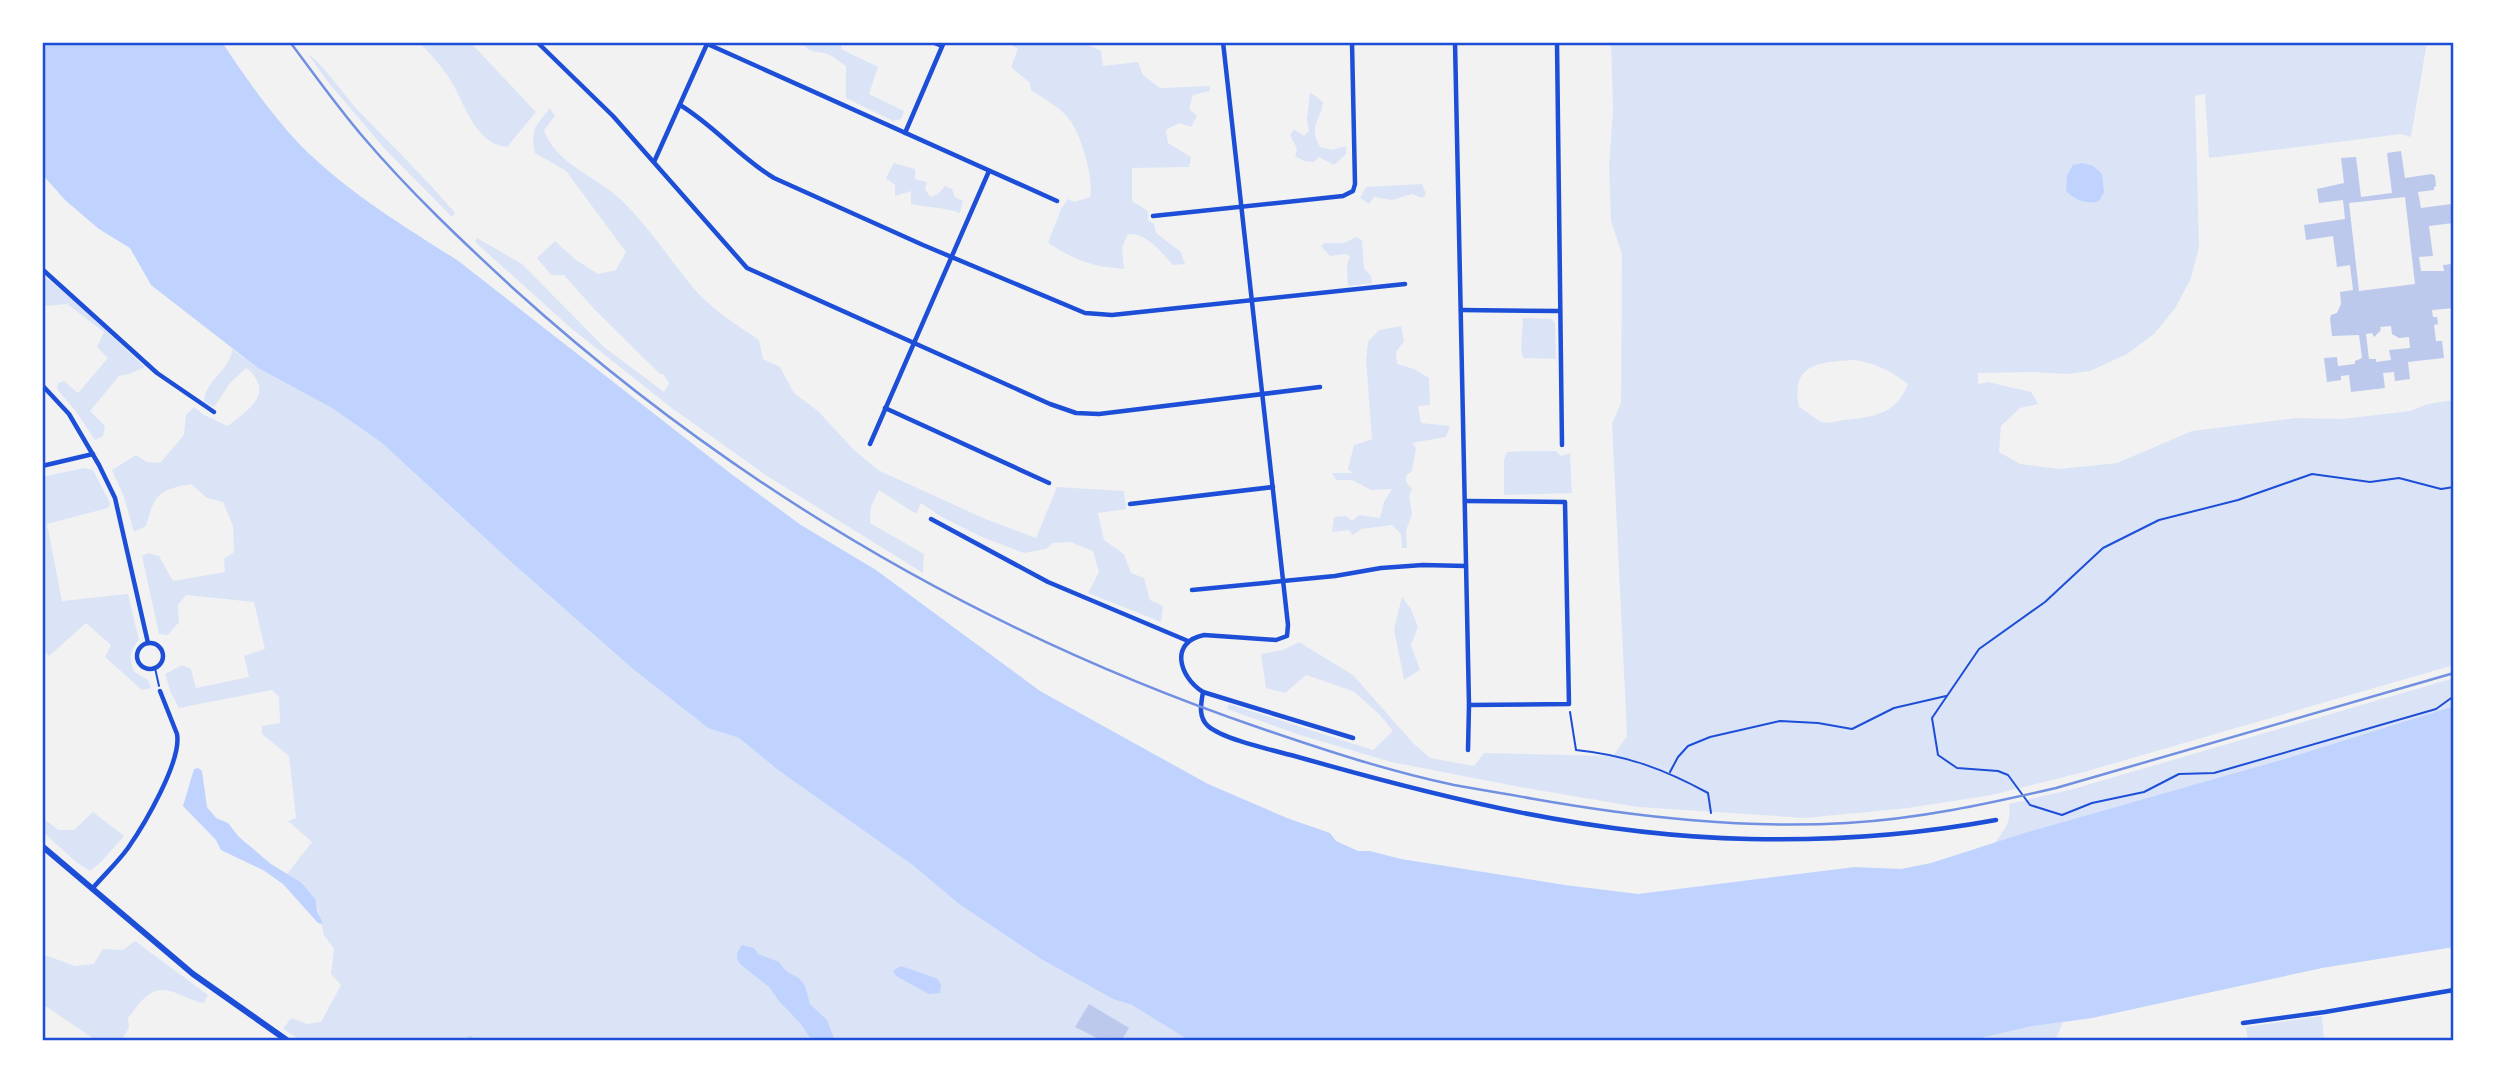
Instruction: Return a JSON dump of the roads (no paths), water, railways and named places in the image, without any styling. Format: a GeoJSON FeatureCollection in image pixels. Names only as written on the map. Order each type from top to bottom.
{"type":"FeatureCollection","features":[{"type":"Feature","properties":{"kind":"main road"},"geometry":{"type":"LineString","coordinates":[[42,846],[193,974],[288,1041]]}},
{"type":"Feature","properties":{"kind":"street"},"geometry":{"type":"LineString","coordinates":[[537,42],[613,116],[747,268],[1049,404],[1076,413],[1099,414],[1320,387]]}},
{"type":"Feature","properties":{"kind":"street"},"geometry":{"type":"LineString","coordinates":[[905,133],[943,44],[932,42]]}},
{"type":"Feature","properties":{"kind":"street"},"geometry":{"type":"LineString","coordinates":[[1223,42],[1288,625],[1287,636],[1276,640],[1204,635],[1188,640],[1183,647],[1181,661],[1191,681],[1203,692],[1353,738]]}},
{"type":"Feature","properties":{"kind":"street"},"geometry":{"type":"LineString","coordinates":[[1153,216],[1343,196],[1353,191],[1352,42]]}},
{"type":"Feature","properties":{"kind":"street"},"geometry":{"type":"LineString","coordinates":[[1455,42],[1468,750]]}},
{"type":"Feature","properties":{"kind":"street"},"geometry":{"type":"LineString","coordinates":[[1557,42],[1562,445]]}},
{"type":"Feature","properties":{"kind":"street"},"geometry":{"type":"LineString","coordinates":[[654,162],[705,43],[1057,201]]}},
{"type":"Feature","properties":{"kind":"street"},"geometry":{"type":"LineString","coordinates":[[680,105],[698,116],[758,168],[774,178],[1085,313],[1112,315],[1405,284]]}},
{"type":"Feature","properties":{"kind":"street"},"geometry":{"type":"LineString","coordinates":[[870,444],[989,171]]}},
{"type":"Feature","properties":{"kind":"street"},"geometry":{"type":"LineString","coordinates":[[42,269],[157,373],[214,412]]}},
{"type":"Feature","properties":{"kind":"street"},"geometry":{"type":"LineString","coordinates":[[1461,310],[1560,311]]}},
{"type":"Feature","properties":{"kind":"street"},"geometry":{"type":"LineString","coordinates":[[42,385],[69,414],[107,480],[118,510],[148,643]]}},
{"type":"Feature","properties":{"kind":"street"},"geometry":{"type":"LineString","coordinates":[[885,408],[1049,483]]}},
{"type":"Feature","properties":{"kind":"street"},"geometry":{"type":"LineString","coordinates":[[42,466],[93,453]]}},
{"type":"Feature","properties":{"kind":"street"},"geometry":{"type":"LineString","coordinates":[[1130,504],[1273,487]]}},
{"type":"Feature","properties":{"kind":"street"},"geometry":{"type":"LineString","coordinates":[[1465,501],[1565,502],[1569,704],[1469,705]]}},
{"type":"Feature","properties":{"kind":"street"},"geometry":{"type":"LineString","coordinates":[[931,519],[1048,582],[1188,640]]}},
{"type":"Feature","properties":{"kind":"street"},"geometry":{"type":"LineString","coordinates":[[1192,590],[1381,568],[1466,566]]}},
{"type":"Feature","properties":{"kind":"street"},"geometry":{"type":"LineString","coordinates":[[148,643],[162,650],[162,659],[155,668],[145,668],[137,658],[141,646],[148,643]]}},
{"type":"Feature","properties":{"kind":"street"},"geometry":{"type":"LineString","coordinates":[[92,888],[128,848],[163,787],[176,753],[179,742],[177,734],[160,691]]}},
{"type":"Feature","properties":{"kind":"street"},"geometry":{"type":"LineString","coordinates":[[1203,692],[1202,717],[1206,725],[1222,734],[1350,773],[1490,807],[1633,832],[1736,839],[1835,838],[1922,832],[1996,820]]}},
{"type":"Feature","properties":{"kind":"street"},"geometry":{"type":"LineString","coordinates":[[2243,1023],[2316,1014],[2454,990]]}},
{"type":"Feature","properties":{"kind":"water"},"geometry":{"type":"Polygon","coordinates":[[[42,42],[222,42],[278,120],[303,148],[332,174],[384,213],[457,260],[730,473],[801,525],[876,570],[1040,691],[1208,784],[1287,818],[1330,833],[1336,841],[1358,851],[1565,885],[1638,894],[1855,867],[1901,869],[1931,863],[2031,831],[2284,759],[2454,706],[2454,947],[2322,968],[2092,1018],[2027,1027],[1969,1041],[1190,1041],[1132,1005],[1113,999],[1041,959],[959,904],[914,866],[778,770],[739,738],[708,728],[633,669],[382,443],[332,408],[258,368],[151,285],[130,248],[99,229],[65,200],[42,174],[42,42]]]}},
{"type":"Feature","properties":{"kind":"water"},"geometry":{"type":"Polygon","coordinates":[[[2082,163],[2093,166],[2102,174],[2104,192],[2099,201],[2081,201],[2066,191],[2067,175],[2073,165],[2082,163]]]}},
{"type":"Feature","properties":{"kind":"water"},"geometry":{"type":"Polygon","coordinates":[[[194,769],[202,771],[207,807],[216,818],[228,823],[239,837],[271,864],[302,883],[316,900],[323,924],[318,923],[283,884],[263,870],[221,850],[216,840],[183,806],[194,769]]]}},
{"type":"Feature","properties":{"kind":"water"},"geometry":{"type":"Polygon","coordinates":[[[742,945],[754,948],[758,954],[779,962],[786,971],[800,979],[810,1004],[827,1020],[835,1041],[812,1041],[769,987],[740,964],[737,953],[742,945]]]}},
{"type":"Feature","properties":{"kind":"water"},"geometry":{"type":"Polygon","coordinates":[[[901,966],[938,979],[941,985],[940,993],[929,994],[896,976],[893,971],[901,966]]]}},
{"type":"Feature","properties":{"kind":"waterway"},"geometry":{"type":"LineString","coordinates":[[465,1041],[470,1037],[478,1041]]}},
{"type":"Feature","properties":{"kind":"waterway"},"geometry":{"type":"LineString","coordinates":[[504,1041],[517,1041]]}},
{"type":"Feature","properties":{"kind":"railway"},"geometry":{"type":"LineString","coordinates":[[290,42],[345,115],[400,178],[514,289],[597,361],[683,427],[773,489],[864,547],[959,599],[1057,647],[1157,690],[1260,728],[1380,767],[1454,785],[1651,816],[1768,824],[1874,821],[1952,810],[2056,788],[2454,673]]}}]}
